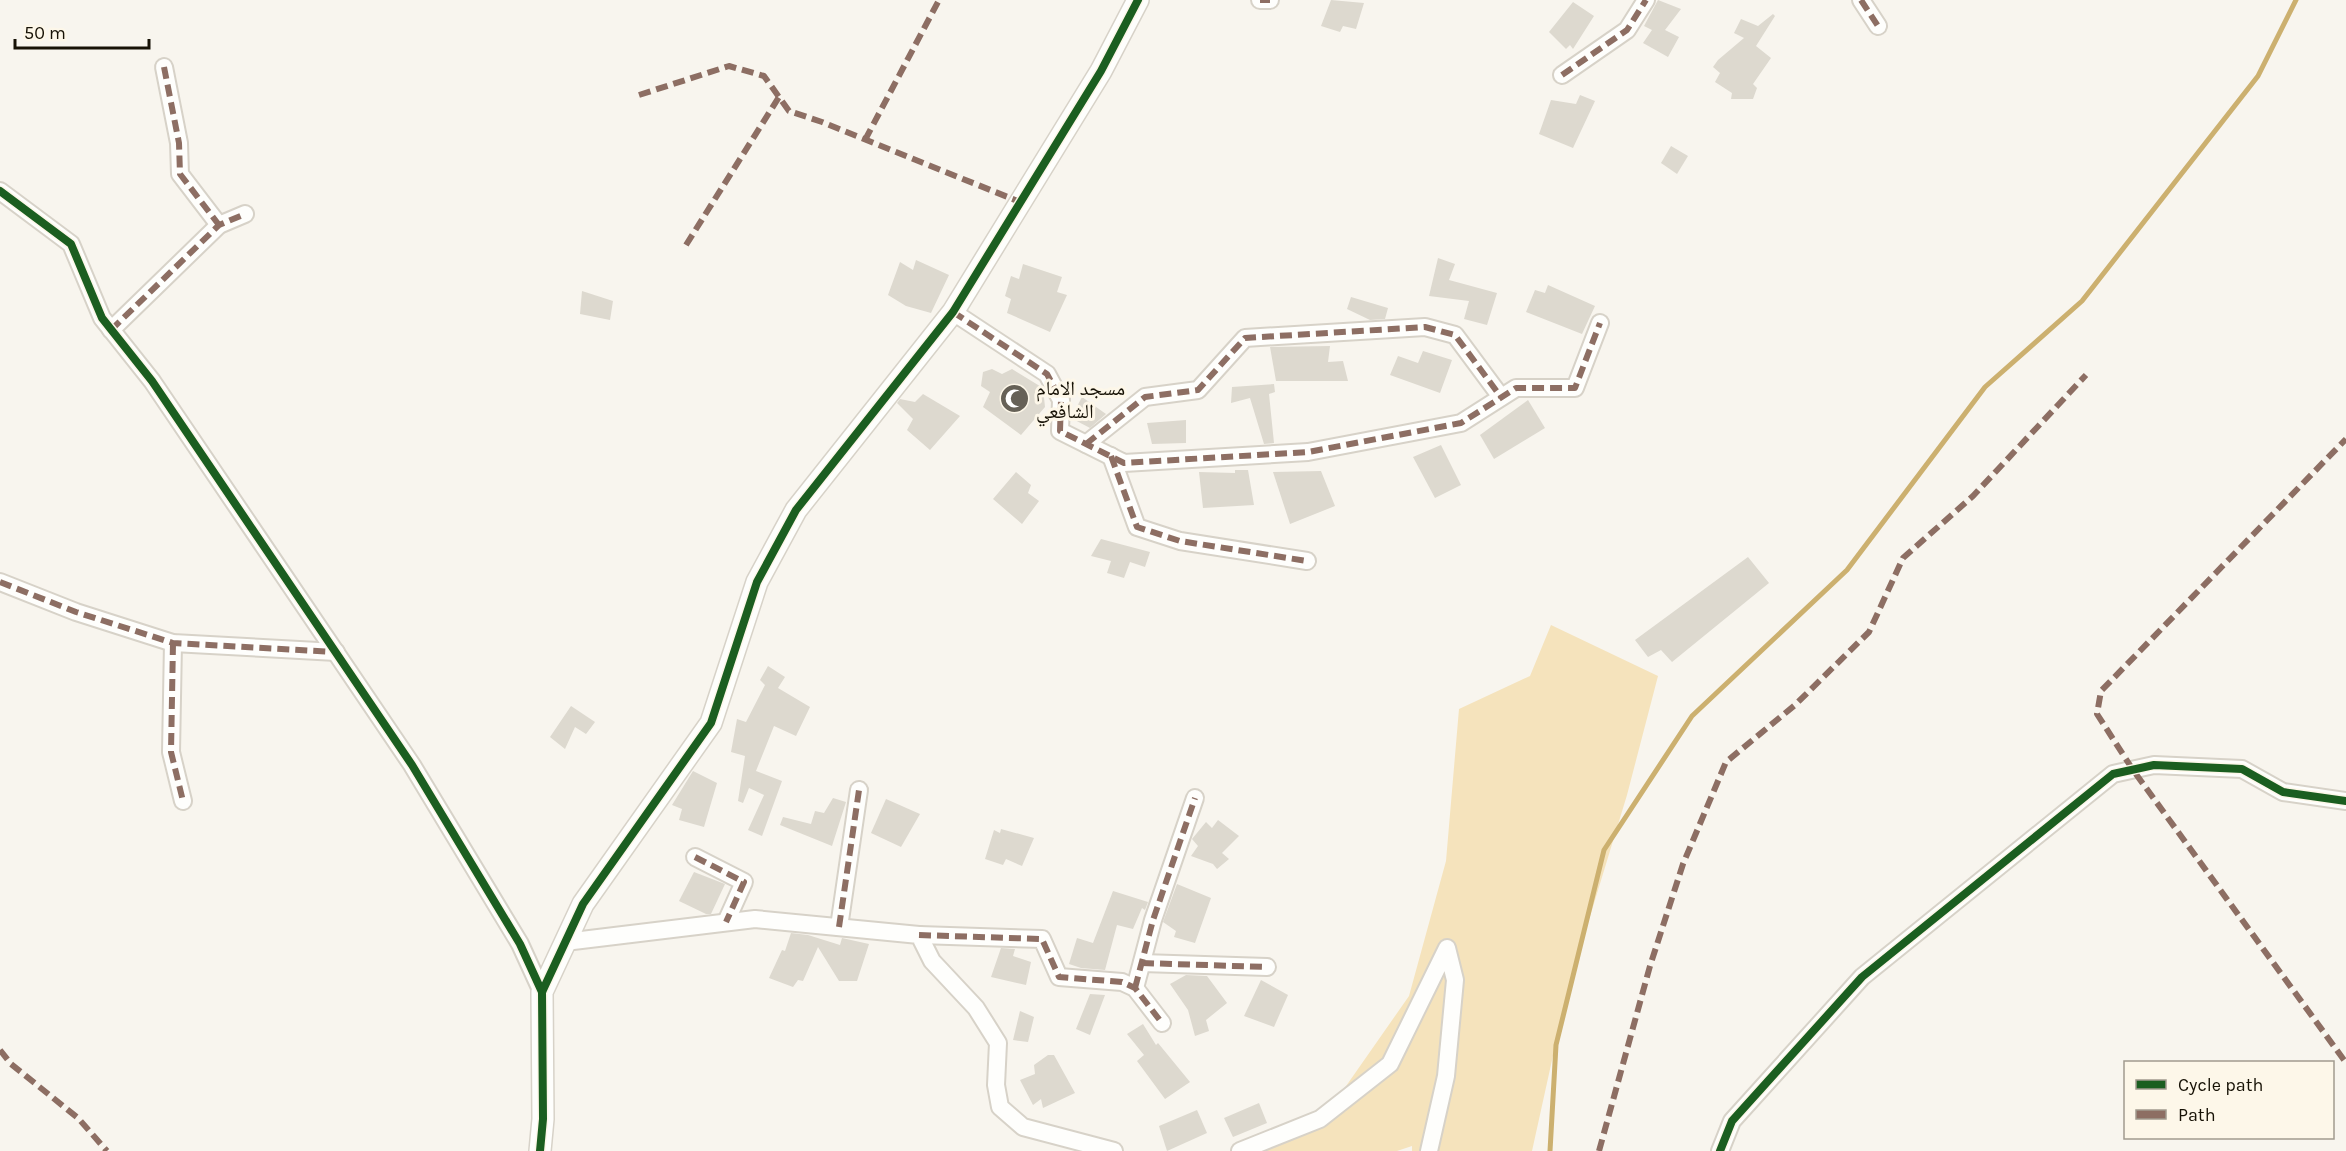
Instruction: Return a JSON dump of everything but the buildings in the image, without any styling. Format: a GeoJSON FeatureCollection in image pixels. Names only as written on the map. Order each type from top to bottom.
{"type":"FeatureCollection","features":[{"type":"Feature","properties":{"kind":"street"},"geometry":{"type":"LineString","coordinates":[[542,992],[583,904],[711,723],[757,582],[796,510],[953,312],[1101,71],[1138,0]]}},
{"type":"Feature","properties":{"kind":"street"},"geometry":{"type":"LineString","coordinates":[[1260,0],[1270,0]]}},
{"type":"Feature","properties":{"kind":"street"},"geometry":{"type":"LineString","coordinates":[[1562,75],[1627,30],[1646,0]]}},
{"type":"Feature","properties":{"kind":"street"},"geometry":{"type":"LineString","coordinates":[[1861,0],[1878,26]]}},
{"type":"Feature","properties":{"kind":"street"},"geometry":{"type":"LineString","coordinates":[[164,67],[179,143],[180,174],[219,225]]}},
{"type":"Feature","properties":{"kind":"street"},"geometry":{"type":"LineString","coordinates":[[0,190],[70,244],[102,318],[152,381],[412,765],[520,944],[542,992],[543,1119],[540,1151]]}},
{"type":"Feature","properties":{"kind":"street"},"geometry":{"type":"LineString","coordinates":[[111,330],[219,225],[245,214]]}},
{"type":"Feature","properties":{"kind":"street"},"geometry":{"type":"LineString","coordinates":[[953,312],[1047,374],[1061,400],[1060,431],[1124,463],[1308,452],[1461,423],[1516,388],[1575,388],[1600,323]]}},
{"type":"Feature","properties":{"kind":"street"},"geometry":{"type":"LineString","coordinates":[[1086,444],[1145,397],[1198,390],[1245,338],[1425,327],[1455,335],[1501,397]]}},
{"type":"Feature","properties":{"kind":"street"},"geometry":{"type":"LineString","coordinates":[[1110,456],[1137,527],[1180,541],[1307,561]]}},
{"type":"Feature","properties":{"kind":"street"},"geometry":{"type":"LineString","coordinates":[[0,582],[76,612],[172,643],[336,652]]}},
{"type":"Feature","properties":{"kind":"street"},"geometry":{"type":"LineString","coordinates":[[172,643],[171,752],[183,801]]}},
{"type":"Feature","properties":{"kind":"street"},"geometry":{"type":"LineString","coordinates":[[1720,1151],[1732,1121],[1862,977],[2113,774],[2154,765],[2242,769],[2283,792],[2346,801]]}},
{"type":"Feature","properties":{"kind":"street"},"geometry":{"type":"LineString","coordinates":[[839,927],[859,790]]}},
{"type":"Feature","properties":{"kind":"street"},"geometry":{"type":"LineString","coordinates":[[1135,988],[1153,920],[1195,798]]}},
{"type":"Feature","properties":{"kind":"street"},"geometry":{"type":"LineString","coordinates":[[695,856],[744,882],[726,922]]}},
{"type":"Feature","properties":{"kind":"street"},"geometry":{"type":"LineString","coordinates":[[566,942],[755,919],[920,935],[1042,939],[1059,978],[1122,982],[1135,988],[1162,1023]]}},
{"type":"Feature","properties":{"kind":"street"},"geometry":{"type":"LineString","coordinates":[[920,935],[932,961],[976,1008],[998,1043],[996,1084],[1000,1107],[1023,1127],[1114,1151]]}},
{"type":"Feature","properties":{"kind":"street"},"geometry":{"type":"LineString","coordinates":[[1240,1151],[1320,1119],[1390,1064],[1447,948],[1455,980],[1446,1076],[1429,1151]]}},
{"type":"Feature","properties":{"kind":"street"},"geometry":{"type":"LineString","coordinates":[[1142,963],[1267,967]]}},
{"type":"Feature","properties":{"kind":"shaded area"},"geometry":{"type":"Polygon","coordinates":[[[1551,625],[1658,676],[1627,795],[1567,992],[1532,1151],[1412,1151],[1412,1146],[1397,1151],[1255,1151],[1337,1099],[1409,996],[1446,861],[1459,709],[1530,676],[1551,625]]]}},
{"type":"Feature","properties":{"kind":"waterway"},"geometry":{"type":"LineString","coordinates":[[1550,1151],[1556,1045],[1604,850],[1692,716],[1847,570],[1985,387],[2082,301],[2258,76],[2296,0]]}},
{"type":"Feature","properties":{"kind":"marked path"},"geometry":{"type":"LineString","coordinates":[[865,140],[939,0]]}},
{"type":"Feature","properties":{"kind":"marked path"},"geometry":{"type":"LineString","coordinates":[[1260,0],[1270,0]]}},
{"type":"Feature","properties":{"kind":"marked path"},"geometry":{"type":"LineString","coordinates":[[1562,75],[1627,30],[1646,0]]}},
{"type":"Feature","properties":{"kind":"marked path"},"geometry":{"type":"LineString","coordinates":[[1861,0],[1878,26]]}},
{"type":"Feature","properties":{"kind":"marked path"},"geometry":{"type":"LineString","coordinates":[[639,95],[729,66],[764,76],[789,111],[822,122],[1020,202]]}},
{"type":"Feature","properties":{"kind":"marked path"},"geometry":{"type":"LineString","coordinates":[[164,67],[179,143],[180,174],[219,225]]}},
{"type":"Feature","properties":{"kind":"marked path"},"geometry":{"type":"LineString","coordinates":[[686,245],[779,97]]}},
{"type":"Feature","properties":{"kind":"marked path"},"geometry":{"type":"LineString","coordinates":[[111,330],[219,225],[245,214]]}},
{"type":"Feature","properties":{"kind":"marked path"},"geometry":{"type":"LineString","coordinates":[[953,312],[1047,374],[1061,400],[1060,431],[1124,463],[1308,452],[1461,423],[1516,388],[1575,388],[1600,323]]}},
{"type":"Feature","properties":{"kind":"marked path"},"geometry":{"type":"LineString","coordinates":[[1086,444],[1145,397],[1198,390],[1245,338],[1425,327],[1455,335],[1501,397]]}},
{"type":"Feature","properties":{"kind":"marked path"},"geometry":{"type":"LineString","coordinates":[[1599,1151],[1650,966],[1683,864],[1726,762],[1795,705],[1869,632],[1903,558],[1973,496],[2086,375]]}},
{"type":"Feature","properties":{"kind":"marked path"},"geometry":{"type":"LineString","coordinates":[[2344,1060],[2133,770],[2097,714],[2101,691],[2346,439]]}},
{"type":"Feature","properties":{"kind":"marked path"},"geometry":{"type":"LineString","coordinates":[[1111,456],[1137,527],[1180,541],[1307,561]]}},
{"type":"Feature","properties":{"kind":"marked path"},"geometry":{"type":"LineString","coordinates":[[0,582],[76,612],[173,643],[336,652]]}},
{"type":"Feature","properties":{"kind":"marked path"},"geometry":{"type":"LineString","coordinates":[[173,643],[171,752],[183,801]]}},
{"type":"Feature","properties":{"kind":"marked path"},"geometry":{"type":"LineString","coordinates":[[839,927],[859,790]]}},
{"type":"Feature","properties":{"kind":"marked path"},"geometry":{"type":"LineString","coordinates":[[1135,988],[1153,920],[1195,798]]}},
{"type":"Feature","properties":{"kind":"marked path"},"geometry":{"type":"LineString","coordinates":[[695,857],[744,882],[726,922]]}},
{"type":"Feature","properties":{"kind":"marked path"},"geometry":{"type":"LineString","coordinates":[[919,935],[1042,939],[1059,977],[1122,982],[1135,988],[1162,1023]]}},
{"type":"Feature","properties":{"kind":"marked path"},"geometry":{"type":"LineString","coordinates":[[1142,963],[1267,967]]}},
{"type":"Feature","properties":{"kind":"marked path"},"geometry":{"type":"LineString","coordinates":[[0,1050],[11,1064],[78,1118],[107,1151]]}},
{"type":"Feature","properties":{"kind":"cycle path"},"geometry":{"type":"LineString","coordinates":[[540,1151],[543,1119],[542,992],[583,904],[711,723],[757,582],[796,510],[953,312],[1101,71],[1138,0]]}},
{"type":"Feature","properties":{"kind":"cycle path"},"geometry":{"type":"LineString","coordinates":[[0,191],[71,244],[102,318],[152,381],[412,765],[520,944],[542,992]]}},
{"type":"Feature","properties":{"kind":"cycle path"},"geometry":{"type":"LineString","coordinates":[[1720,1151],[1732,1121],[1862,977],[2113,774],[2154,765],[2242,769],[2283,792],[2346,801]]}},
{"type":"Feature","properties":{"kind":"place","name":"مسجد الامام الشافعي"},"geometry":{"type":"Point","coordinates":[1015,399]}}]}
